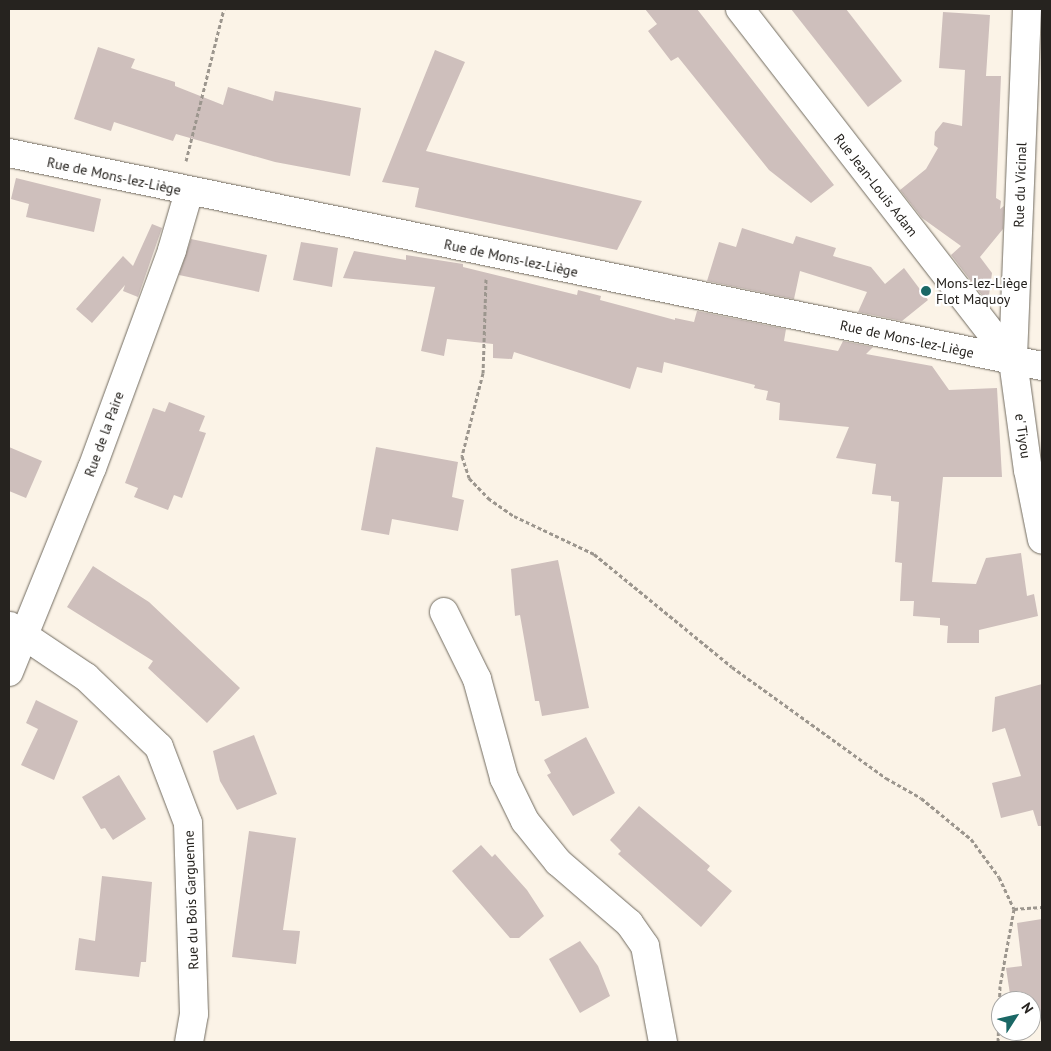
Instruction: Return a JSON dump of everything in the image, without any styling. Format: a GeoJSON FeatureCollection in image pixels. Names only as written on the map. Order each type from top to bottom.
{"type":"FeatureCollection","features":[{"type":"Feature","properties":{"kind":"street","name":"Rue Jean-Louis Adam"},"geometry":{"type":"LineString","coordinates":[[740,9],[1013,361]]}},
{"type":"Feature","properties":{"kind":"street","name":"Rue du Vicinal"},"geometry":{"type":"LineString","coordinates":[[1013,361],[1027,9]]}},
{"type":"Feature","properties":{"kind":"street","name":"Rue de Mons-lez-Liège"},"geometry":{"type":"LineString","coordinates":[[9,153],[184,191],[1042,366]]}},
{"type":"Feature","properties":{"kind":"street","name":"Rue de la Paire"},"geometry":{"type":"LineString","coordinates":[[9,672],[16,630],[92,468],[172,250],[184,191]]}},
{"type":"Feature","properties":{"kind":"street","name":"e' Tiyou"},"geometry":{"type":"LineString","coordinates":[[1013,361],[1028,470],[1042,540]]}},
{"type":"Feature","properties":{"kind":"street"},"geometry":{"type":"LineString","coordinates":[[444,612],[477,680],[504,778],[525,821],[558,862],[629,923],[645,946],[663,1042]]}},
{"type":"Feature","properties":{"kind":"street","name":"Rue du Bois Garguenne"},"geometry":{"type":"LineString","coordinates":[[16,630],[86,678],[158,747],[188,823],[194,1014],[189,1042]]}},
{"type":"Feature","properties":{"kind":"path"},"geometry":{"type":"LineString","coordinates":[[184,191],[224,9]]}},
{"type":"Feature","properties":{"kind":"path"},"geometry":{"type":"LineString","coordinates":[[490,254],[484,372],[462,456],[469,478],[488,498],[514,516],[594,554],[732,667],[886,778],[937,809],[987,858],[1014,909],[1000,986],[998,1042]]}},
{"type":"Feature","properties":{"kind":"path"},"geometry":{"type":"LineString","coordinates":[[1014,909],[1042,907]]}},
{"type":"Feature","properties":{"kind":"building"},"geometry":{"type":"Polygon","coordinates":[[[645,9],[697,9],[834,185],[811,203],[769,170],[678,57],[671,61],[648,31],[657,24],[645,9]]]}},
{"type":"Feature","properties":{"kind":"building"},"geometry":{"type":"Polygon","coordinates":[[[791,9],[846,9],[902,81],[868,107],[791,9]]]}},
{"type":"Feature","properties":{"kind":"building"},"geometry":{"type":"Polygon","coordinates":[[[943,12],[990,15],[986,76],[1001,76],[996,198],[1001,201],[1000,209],[1004,206],[1003,229],[980,257],[992,273],[988,303],[951,255],[961,246],[922,218],[900,190],[926,169],[938,148],[934,145],[935,132],[943,122],[962,126],[965,70],[939,68],[943,12]]]}},
{"type":"Feature","properties":{"kind":"building"},"geometry":{"type":"Polygon","coordinates":[[[98,47],[135,59],[131,68],[175,82],[175,86],[223,105],[228,87],[273,101],[275,91],[361,108],[350,176],[275,162],[176,134],[173,141],[114,122],[111,131],[74,119],[98,47]]]}},
{"type":"Feature","properties":{"kind":"building"},"geometry":{"type":"Polygon","coordinates":[[[435,50],[465,62],[426,151],[642,201],[617,250],[415,207],[419,188],[382,182],[435,50]]]}},
{"type":"Feature","properties":{"kind":"building"},"geometry":{"type":"Polygon","coordinates":[[[16,178],[101,199],[94,232],[26,217],[29,204],[11,199],[16,178]]]}},
{"type":"Feature","properties":{"kind":"building"},"geometry":{"type":"Polygon","coordinates":[[[152,224],[162,228],[138,297],[123,291],[125,285],[92,323],[76,309],[123,256],[133,266],[152,224]]]}},
{"type":"Feature","properties":{"kind":"building"},"geometry":{"type":"Polygon","coordinates":[[[742,228],[793,244],[796,236],[836,248],[833,256],[871,267],[885,284],[904,268],[928,300],[902,321],[858,312],[867,292],[800,271],[794,299],[707,281],[719,242],[736,247],[742,228]]]}},
{"type":"Feature","properties":{"kind":"building"},"geometry":{"type":"Polygon","coordinates":[[[191,239],[267,255],[259,292],[179,275],[191,239]]]}},
{"type":"Feature","properties":{"kind":"building"},"geometry":{"type":"Polygon","coordinates":[[[301,242],[338,248],[332,287],[293,280],[301,242]]]}},
{"type":"Feature","properties":{"kind":"building"},"geometry":{"type":"Polygon","coordinates":[[[354,251],[406,260],[406,255],[463,264],[463,267],[577,295],[578,290],[601,296],[600,300],[675,320],[675,318],[694,322],[697,311],[786,329],[784,341],[838,351],[843,341],[873,347],[866,354],[932,366],[949,390],[997,388],[1002,477],[943,477],[932,582],[976,584],[986,558],[1021,553],[1027,596],[1034,594],[1038,616],[979,630],[979,643],[947,643],[948,626],[940,625],[940,618],[913,616],[914,601],[900,601],[902,563],[895,562],[899,502],[891,501],[891,496],[872,494],[876,464],[836,458],[849,427],[779,420],[780,403],[766,400],[768,391],[754,388],[755,385],[664,362],[662,373],[637,367],[630,389],[514,352],[512,359],[493,358],[493,344],[447,339],[444,356],[421,351],[435,287],[343,278],[354,251]]]}},
{"type":"Feature","properties":{"kind":"building"},"geometry":{"type":"Polygon","coordinates":[[[169,402],[205,416],[199,431],[206,433],[182,498],[174,495],[168,510],[134,497],[138,488],[125,483],[153,408],[165,412],[169,402]]]}},
{"type":"Feature","properties":{"kind":"building"},"geometry":{"type":"Polygon","coordinates":[[[9,447],[42,461],[26,498],[9,491],[9,447]]]}},
{"type":"Feature","properties":{"kind":"building"},"geometry":{"type":"Polygon","coordinates":[[[376,447],[458,462],[452,497],[464,500],[458,531],[392,519],[389,535],[361,530],[376,447]]]}},
{"type":"Feature","properties":{"kind":"building"},"geometry":{"type":"Polygon","coordinates":[[[558,560],[589,708],[542,716],[539,701],[535,701],[520,615],[515,616],[511,569],[558,560]]]}},
{"type":"Feature","properties":{"kind":"building"},"geometry":{"type":"Polygon","coordinates":[[[93,566],[149,602],[240,688],[207,723],[148,668],[153,661],[67,607],[93,566]]]}},
{"type":"Feature","properties":{"kind":"building"},"geometry":{"type":"Polygon","coordinates":[[[1042,684],[1042,826],[1038,826],[1033,810],[1001,818],[992,783],[1021,776],[1005,728],[992,732],[995,697],[1042,684]]]}},
{"type":"Feature","properties":{"kind":"building"},"geometry":{"type":"Polygon","coordinates":[[[36,700],[78,721],[54,780],[21,765],[38,729],[26,723],[36,700]]]}},
{"type":"Feature","properties":{"kind":"building"},"geometry":{"type":"Polygon","coordinates":[[[254,735],[277,794],[237,810],[220,781],[213,751],[254,735]]]}},
{"type":"Feature","properties":{"kind":"building"},"geometry":{"type":"Polygon","coordinates":[[[586,737],[615,793],[573,816],[547,775],[551,773],[544,760],[586,737]]]}},
{"type":"Feature","properties":{"kind":"building"},"geometry":{"type":"Polygon","coordinates":[[[119,775],[146,819],[113,840],[105,828],[101,829],[82,797],[119,775]]]}},
{"type":"Feature","properties":{"kind":"building"},"geometry":{"type":"Polygon","coordinates":[[[639,806],[710,866],[707,870],[732,891],[701,927],[618,854],[621,851],[610,840],[639,806]]]}},
{"type":"Feature","properties":{"kind":"building"},"geometry":{"type":"Polygon","coordinates":[[[249,831],[296,838],[283,930],[300,931],[296,964],[232,957],[249,831]]]}},
{"type":"Feature","properties":{"kind":"building"},"geometry":{"type":"Polygon","coordinates":[[[481,845],[492,857],[495,854],[527,890],[544,916],[519,938],[510,938],[452,871],[481,845]]]}},
{"type":"Feature","properties":{"kind":"building"},"geometry":{"type":"Polygon","coordinates":[[[102,876],[152,882],[146,962],[141,962],[139,977],[75,970],[79,938],[95,941],[102,876]]]}},
{"type":"Feature","properties":{"kind":"building"},"geometry":{"type":"Polygon","coordinates":[[[1042,919],[1042,1015],[1041,991],[1009,991],[1006,968],[1022,966],[1017,923],[1042,919]]]}},
{"type":"Feature","properties":{"kind":"building"},"geometry":{"type":"Polygon","coordinates":[[[580,941],[598,966],[610,996],[580,1013],[549,959],[580,941]]]}},
{"type":"Feature","properties":{"kind":"place","name":"Mons-lez-Liège Flot Maquoy"},"geometry":{"type":"Point","coordinates":[926,291]}}]}
